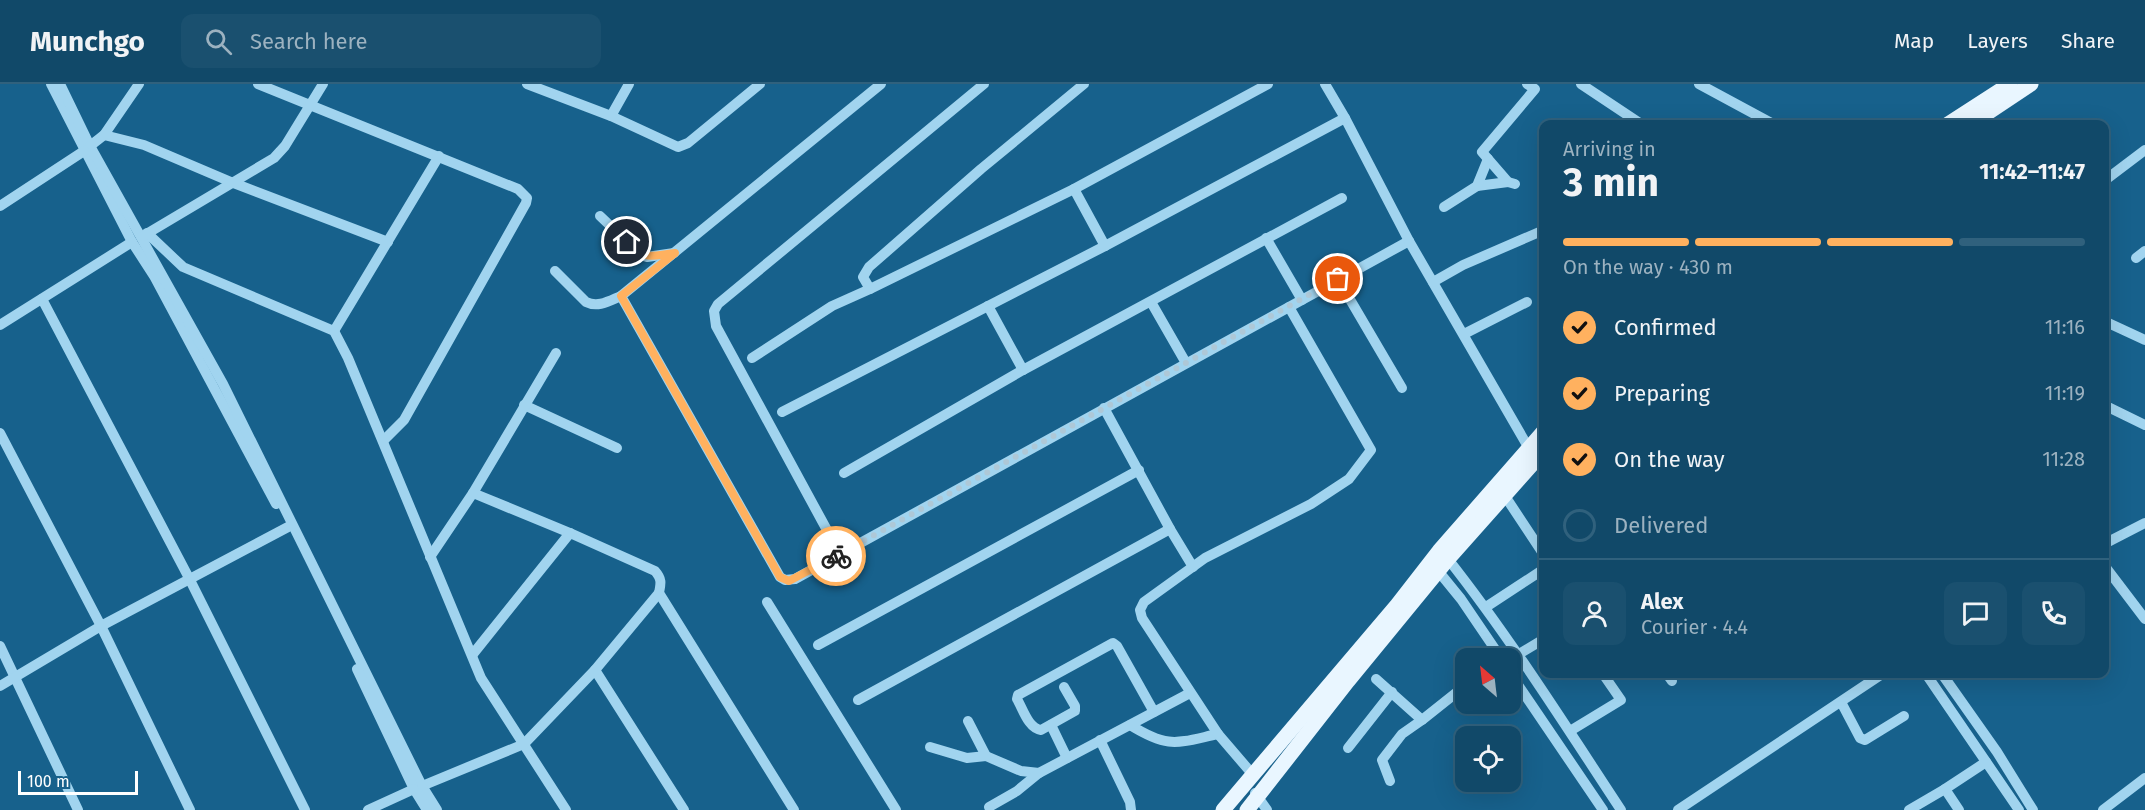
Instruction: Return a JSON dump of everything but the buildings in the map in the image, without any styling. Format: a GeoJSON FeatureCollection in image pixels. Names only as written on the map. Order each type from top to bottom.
{"type":"FeatureCollection","features":[{"type":"Feature","properties":{"kind":"main road"},"geometry":{"type":"LineString","coordinates":[[1954,120],[2010,84]]}},
{"type":"Feature","properties":{"kind":"main road"},"geometry":{"type":"LineString","coordinates":[[1977,120],[2031,84]]}},
{"type":"Feature","properties":{"kind":"main road"},"geometry":{"type":"LineString","coordinates":[[1246,810],[1347,681],[1448,559],[1505,496],[1536,453]]}},
{"type":"Feature","properties":{"kind":"main road"},"geometry":{"type":"LineString","coordinates":[[1223,810],[1397,605],[1439,551],[1536,453]]}},
{"type":"Feature","properties":{"kind":"street"},"geometry":{"type":"LineString","coordinates":[[51,84],[78,129]]}},
{"type":"Feature","properties":{"kind":"street"},"geometry":{"type":"LineString","coordinates":[[60,84],[87,148],[140,238],[238,425],[428,810]]}},
{"type":"Feature","properties":{"kind":"street"},"geometry":{"type":"LineString","coordinates":[[0,206],[105,135],[139,84]]}},
{"type":"Feature","properties":{"kind":"street"},"geometry":{"type":"LineString","coordinates":[[258,84],[518,189],[524,192],[527,198],[404,420],[383,441]]}},
{"type":"Feature","properties":{"kind":"street"},"geometry":{"type":"LineString","coordinates":[[0,325],[231,182],[268,162],[281,152],[323,84]]}},
{"type":"Feature","properties":{"kind":"street"},"geometry":{"type":"LineString","coordinates":[[527,84],[611,116],[672,145],[683,146],[760,84]]}},
{"type":"Feature","properties":{"kind":"street"},"geometry":{"type":"LineString","coordinates":[[611,116],[629,84]]}},
{"type":"Feature","properties":{"kind":"street"},"geometry":{"type":"LineString","coordinates":[[555,271],[591,305],[621,296],[881,84]]}},
{"type":"Feature","properties":{"kind":"street"},"geometry":{"type":"LineString","coordinates":[[840,554],[716,326],[714,311],[718,304],[984,84]]}},
{"type":"Feature","properties":{"kind":"street"},"geometry":{"type":"LineString","coordinates":[[870,289],[863,277],[869,267],[981,169],[1084,84]]}},
{"type":"Feature","properties":{"kind":"street"},"geometry":{"type":"LineString","coordinates":[[752,358],[832,306],[1074,189],[1268,84]]}},
{"type":"Feature","properties":{"kind":"street"},"geometry":{"type":"LineString","coordinates":[[1325,84],[1346,118],[1409,241],[1536,453]]}},
{"type":"Feature","properties":{"kind":"street"},"geometry":{"type":"LineString","coordinates":[[1444,207],[1477,186],[1512,183],[1482,152],[1535,89],[1527,84]]}},
{"type":"Feature","properties":{"kind":"street"},"geometry":{"type":"LineString","coordinates":[[1581,84],[1635,120]]}},
{"type":"Feature","properties":{"kind":"street"},"geometry":{"type":"LineString","coordinates":[[1699,84],[1762,120]]}},
{"type":"Feature","properties":{"kind":"street"},"geometry":{"type":"LineString","coordinates":[[782,412],[1105,246],[1346,118]]}},
{"type":"Feature","properties":{"kind":"street"},"geometry":{"type":"LineString","coordinates":[[105,135],[144,145],[231,182],[388,242]]}},
{"type":"Feature","properties":{"kind":"street"},"geometry":{"type":"LineString","coordinates":[[2109,177],[2144,152]]}},
{"type":"Feature","properties":{"kind":"street"},"geometry":{"type":"LineString","coordinates":[[334,331],[439,156]]}},
{"type":"Feature","properties":{"kind":"street"},"geometry":{"type":"LineString","coordinates":[[1477,186],[1488,159]]}},
{"type":"Feature","properties":{"kind":"street"},"geometry":{"type":"LineString","coordinates":[[1074,189],[1105,246]]}},
{"type":"Feature","properties":{"kind":"street"},"geometry":{"type":"LineString","coordinates":[[844,473],[1023,370],[1342,198]]}},
{"type":"Feature","properties":{"kind":"street"},"geometry":{"type":"LineString","coordinates":[[600,216],[641,255],[647,257],[675,253]]}},
{"type":"Feature","properties":{"kind":"street"},"geometry":{"type":"LineString","coordinates":[[1433,282],[1463,265],[1539,232]]}},
{"type":"Feature","properties":{"kind":"street"},"geometry":{"type":"LineString","coordinates":[[140,238],[183,267],[334,331],[344,348],[485,686],[566,810]]}},
{"type":"Feature","properties":{"kind":"street"},"geometry":{"type":"LineString","coordinates":[[1266,238],[1302,300]]}},
{"type":"Feature","properties":{"kind":"street"},"geometry":{"type":"LineString","coordinates":[[621,296],[780,577],[789,581],[1409,241]]}},
{"type":"Feature","properties":{"kind":"street"},"geometry":{"type":"LineString","coordinates":[[1338,279],[1402,388]]}},
{"type":"Feature","properties":{"kind":"street"},"geometry":{"type":"LineString","coordinates":[[42,299],[189,578],[304,810]]}},
{"type":"Feature","properties":{"kind":"street"},"geometry":{"type":"LineString","coordinates":[[1151,302],[1186,363]]}},
{"type":"Feature","properties":{"kind":"street"},"geometry":{"type":"LineString","coordinates":[[1464,334],[1527,302]]}},
{"type":"Feature","properties":{"kind":"street"},"geometry":{"type":"LineString","coordinates":[[988,306],[1023,370]]}},
{"type":"Feature","properties":{"kind":"street"},"geometry":{"type":"LineString","coordinates":[[1267,810],[1257,797],[1250,779],[1190,693],[1142,618],[1140,610],[1144,602],[1205,558],[1311,504],[1349,479],[1371,450],[1289,307]]}},
{"type":"Feature","properties":{"kind":"street"},"geometry":{"type":"LineString","coordinates":[[2109,323],[2145,340]]}},
{"type":"Feature","properties":{"kind":"street"},"geometry":{"type":"LineString","coordinates":[[430,557],[473,494],[556,353]]}},
{"type":"Feature","properties":{"kind":"street"},"geometry":{"type":"LineString","coordinates":[[524,405],[617,448]]}},
{"type":"Feature","properties":{"kind":"street"},"geometry":{"type":"LineString","coordinates":[[2109,407],[2145,425]]}},
{"type":"Feature","properties":{"kind":"street"},"geometry":{"type":"LineString","coordinates":[[1104,408],[1193,567]]}},
{"type":"Feature","properties":{"kind":"street"},"geometry":{"type":"LineString","coordinates":[[238,425],[418,787],[437,810]]}},
{"type":"Feature","properties":{"kind":"street"},"geometry":{"type":"LineString","coordinates":[[0,433],[101,626],[190,810]]}},
{"type":"Feature","properties":{"kind":"street"},"geometry":{"type":"LineString","coordinates":[[818,645],[1139,470]]}},
{"type":"Feature","properties":{"kind":"street"},"geometry":{"type":"LineString","coordinates":[[368,810],[524,744],[595,670],[659,593],[661,582],[655,572],[570,533],[473,494]]}},
{"type":"Feature","properties":{"kind":"street"},"geometry":{"type":"LineString","coordinates":[[1505,496],[1539,547]]}},
{"type":"Feature","properties":{"kind":"street"},"geometry":{"type":"LineString","coordinates":[[2109,541],[2145,523]]}},
{"type":"Feature","properties":{"kind":"street"},"geometry":{"type":"LineString","coordinates":[[0,686],[101,626],[288,527]]}},
{"type":"Feature","properties":{"kind":"street"},"geometry":{"type":"LineString","coordinates":[[858,700],[1170,529]]}},
{"type":"Feature","properties":{"kind":"street"},"geometry":{"type":"LineString","coordinates":[[473,654],[570,533]]}},
{"type":"Feature","properties":{"kind":"street"},"geometry":{"type":"LineString","coordinates":[[1448,559],[1515,648]]}},
{"type":"Feature","properties":{"kind":"street"},"geometry":{"type":"LineString","coordinates":[[1486,607],[1539,571]]}},
{"type":"Feature","properties":{"kind":"street"},"geometry":{"type":"LineString","coordinates":[[1439,572],[1461,599],[1494,648]]}},
{"type":"Feature","properties":{"kind":"street"},"geometry":{"type":"LineString","coordinates":[[2109,572],[2145,619]]}},
{"type":"Feature","properties":{"kind":"street"},"geometry":{"type":"LineString","coordinates":[[659,593],[794,810]]}},
{"type":"Feature","properties":{"kind":"street"},"geometry":{"type":"LineString","coordinates":[[767,602],[896,810]]}},
{"type":"Feature","properties":{"kind":"street"},"geometry":{"type":"LineString","coordinates":[[1521,649],[1539,641]]}},
{"type":"Feature","properties":{"kind":"street"},"geometry":{"type":"LineString","coordinates":[[1064,687],[1075,705],[1075,711],[1041,730],[1032,726],[1017,699],[1018,695],[1113,643],[1117,646],[1154,712]]}},
{"type":"Feature","properties":{"kind":"street"},"geometry":{"type":"LineString","coordinates":[[0,646],[78,810]]}},
{"type":"Feature","properties":{"kind":"street"},"geometry":{"type":"LineString","coordinates":[[1521,657],[1621,810]]}},
{"type":"Feature","properties":{"kind":"street"},"geometry":{"type":"LineString","coordinates":[[595,670],[684,810]]}},
{"type":"Feature","properties":{"kind":"street"},"geometry":{"type":"LineString","coordinates":[[1569,731],[1621,700],[1606,678]]}},
{"type":"Feature","properties":{"kind":"street"},"geometry":{"type":"LineString","coordinates":[[1678,810],[1876,678]]}},
{"type":"Feature","properties":{"kind":"street"},"geometry":{"type":"LineString","coordinates":[[1929,678],[2019,810]]}},
{"type":"Feature","properties":{"kind":"street"},"geometry":{"type":"LineString","coordinates":[[1945,678],[1997,752],[2033,810]]}},
{"type":"Feature","properties":{"kind":"street"},"geometry":{"type":"LineString","coordinates":[[1376,679],[1422,720]]}},
{"type":"Feature","properties":{"kind":"street"},"geometry":{"type":"LineString","coordinates":[[1521,689],[1603,810]]}},
{"type":"Feature","properties":{"kind":"street"},"geometry":{"type":"LineString","coordinates":[[1348,748],[1392,692]]}},
{"type":"Feature","properties":{"kind":"street"},"geometry":{"type":"LineString","coordinates":[[988,807],[1017,791],[1039,773],[1190,693]]}},
{"type":"Feature","properties":{"kind":"street"},"geometry":{"type":"LineString","coordinates":[[1390,781],[1382,760],[1402,734],[1455,694]]}},
{"type":"Feature","properties":{"kind":"street"},"geometry":{"type":"LineString","coordinates":[[1840,702],[1860,738],[1865,741],[1904,716]]}},
{"type":"Feature","properties":{"kind":"street"},"geometry":{"type":"LineString","coordinates":[[968,721],[986,756]]}},
{"type":"Feature","properties":{"kind":"street"},"geometry":{"type":"LineString","coordinates":[[1051,725],[1067,758]]}},
{"type":"Feature","properties":{"kind":"street"},"geometry":{"type":"LineString","coordinates":[[1130,725],[1152,738],[1175,743],[1218,734]]}},
{"type":"Feature","properties":{"kind":"street"},"geometry":{"type":"LineString","coordinates":[[1100,740],[1130,802],[1131,810]]}},
{"type":"Feature","properties":{"kind":"street"},"geometry":{"type":"LineString","coordinates":[[930,747],[967,758],[986,756],[1021,771],[1039,773]]}},
{"type":"Feature","properties":{"kind":"street"},"geometry":{"type":"LineString","coordinates":[[1909,810],[1986,762]]}},
{"type":"Feature","properties":{"kind":"street"},"geometry":{"type":"LineString","coordinates":[[2103,810],[2145,778]]}},
{"type":"Feature","properties":{"kind":"street"},"geometry":{"type":"LineString","coordinates":[[1945,789],[1959,810]]}},
{"type":"Feature","properties":{"kind":"street"},"geometry":{"type":"LineString","coordinates":[[1235,796],[1246,810]]}},
{"type":"Feature","properties":{"kind":"way so far"},"geometry":{"type":"LineString","coordinates":[[836,556],[1338,279]]}},
{"type":"Feature","properties":{"kind":"route"},"geometry":{"type":"LineString","coordinates":[[627,242],[641,255],[647,257],[675,253],[621,296],[780,577],[789,581],[795,579],[836,556]]}}]}
